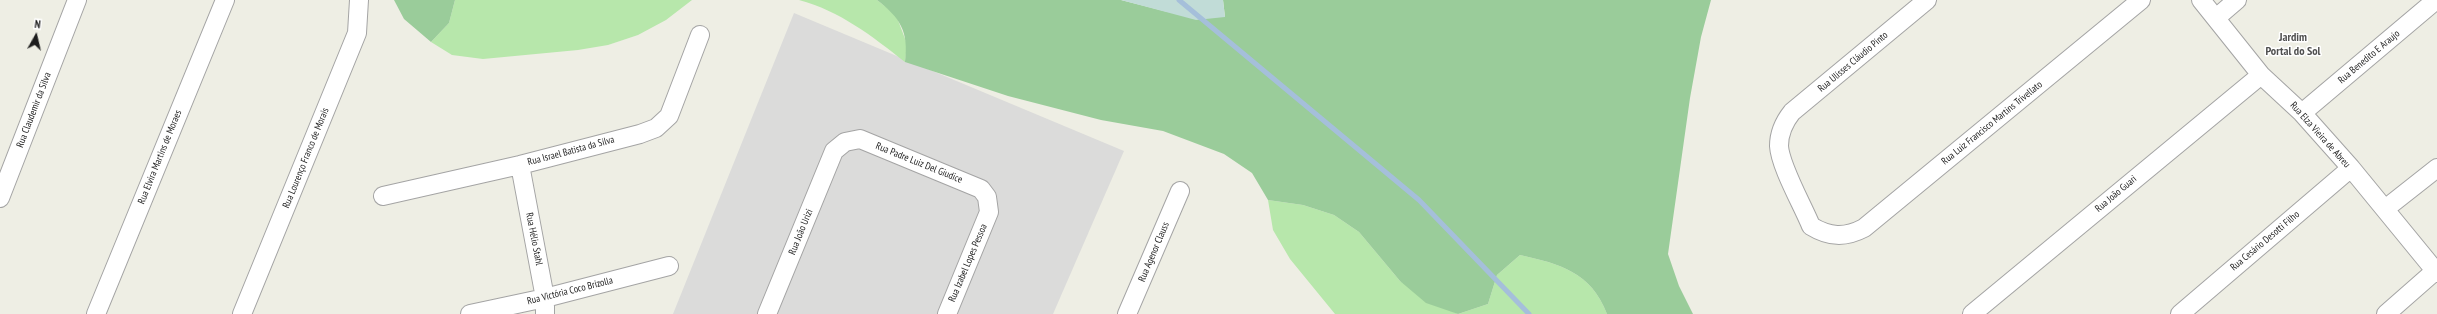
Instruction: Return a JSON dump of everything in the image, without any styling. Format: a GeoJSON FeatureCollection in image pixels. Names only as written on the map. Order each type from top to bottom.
{"type":"FeatureCollection","features":[{"type":"Feature","properties":{"kind":"street","name":"Rua Claudemir da Silva"},"geometry":{"type":"LineString","coordinates":[[0,198],[77,0]]}},
{"type":"Feature","properties":{"kind":"street","name":"Rua Elvira Martins de Moraes"},"geometry":{"type":"LineString","coordinates":[[96,314],[225,0]]}},
{"type":"Feature","properties":{"kind":"street","name":"Rua Lourenço Franco de Morais"},"geometry":{"type":"LineString","coordinates":[[242,314],[357,33],[359,0]]}},
{"type":"Feature","properties":{"kind":"street","name":"Rua Ulisses Cláudio Pinto"},"geometry":{"type":"LineString","coordinates":[[1837,236],[1824,233],[1811,226],[1780,154],[1780,136],[1782,127],[1792,112],[1927,0]]}},
{"type":"Feature","properties":{"kind":"street","name":"Rua Luiz Francisco Martins Trivellato"},"geometry":{"type":"LineString","coordinates":[[1837,236],[1851,234],[1864,228],[2141,0]]}},
{"type":"Feature","properties":{"kind":"street","name":"Rua Elza Vieira de Abreu"},"geometry":{"type":"LineString","coordinates":[[2201,0],[2261,75],[2302,113],[2351,168],[2436,272]]}},
{"type":"Feature","properties":{"kind":"street"},"geometry":{"type":"LineString","coordinates":[[2216,18],[2237,0]]}},
{"type":"Feature","properties":{"kind":"street","name":"Rua Benedito E Araujo"},"geometry":{"type":"LineString","coordinates":[[2302,113],[2436,0]]}},
{"type":"Feature","properties":{"kind":"street","name":"Rua Israel Batista da Silva"},"geometry":{"type":"LineString","coordinates":[[383,196],[520,165],[640,134],[656,128],[669,116],[700,34]]}},
{"type":"Feature","properties":{"kind":"street","name":"Rua João Guari"},"geometry":{"type":"LineString","coordinates":[[1972,314],[2261,75]]}},
{"type":"Feature","properties":{"kind":"street","name":"Rua Padre Luiz Del Giudice"},"geometry":{"type":"LineString","coordinates":[[834,151],[844,142],[860,139],[981,189],[987,197],[989,212]]}},
{"type":"Feature","properties":{"kind":"street","name":"Rua João Urizi"},"geometry":{"type":"LineString","coordinates":[[767,314],[834,151]]}},
{"type":"Feature","properties":{"kind":"street","name":"Rua Hélio Stahl"},"geometry":{"type":"LineString","coordinates":[[520,165],[545,306]]}},
{"type":"Feature","properties":{"kind":"street","name":"Rua Cesário Desotti Filho"},"geometry":{"type":"LineString","coordinates":[[2180,314],[2351,168]]}},
{"type":"Feature","properties":{"kind":"street"},"geometry":{"type":"LineString","coordinates":[[2385,209],[2437,168]]}},
{"type":"Feature","properties":{"kind":"street","name":"Rua Agenor Clauss"},"geometry":{"type":"LineString","coordinates":[[1127,314],[1180,191]]}},
{"type":"Feature","properties":{"kind":"street","name":"Rua Izabel Lopes Pessoa"},"geometry":{"type":"LineString","coordinates":[[947,314],[989,212]]}},
{"type":"Feature","properties":{"kind":"street","name":"Rua Victória Coco Brizolla"},"geometry":{"type":"LineString","coordinates":[[470,314],[545,306],[669,266]]}},
{"type":"Feature","properties":{"kind":"street"},"geometry":{"type":"LineString","coordinates":[[2386,314],[2436,272]]}},
{"type":"Feature","properties":{"kind":"shaded area"},"geometry":{"type":"Polygon","coordinates":[[[1121,0],[1223,0],[1225,17],[1196,20],[1121,0]]]}},
{"type":"Feature","properties":{"kind":"shaded area"},"geometry":{"type":"Polygon","coordinates":[[[794,13],[1124,151],[1053,314],[673,314],[794,13]]]}},
{"type":"Feature","properties":{"kind":"green space"},"geometry":{"type":"Polygon","coordinates":[[[394,0],[455,0],[449,23],[431,42],[404,19],[394,0]]]}},
{"type":"Feature","properties":{"kind":"green space"},"geometry":{"type":"Polygon","coordinates":[[[455,0],[692,0],[666,20],[638,35],[608,45],[578,50],[483,59],[452,55],[431,42],[449,23],[455,0]]]}},
{"type":"Feature","properties":{"kind":"green space"},"geometry":{"type":"Polygon","coordinates":[[[799,0],[877,0],[896,15],[907,44],[905,62],[855,25],[828,11],[799,0]]]}},
{"type":"Feature","properties":{"kind":"green space"},"geometry":{"type":"Polygon","coordinates":[[[877,0],[1121,0],[1168,12],[1225,17],[1223,0],[1711,0],[1701,37],[1690,98],[1668,254],[1679,286],[1693,314],[1607,314],[1592,288],[1583,279],[1572,272],[1548,262],[1520,255],[1497,275],[1488,304],[1458,314],[1426,303],[1400,281],[1359,232],[1334,215],[1303,205],[1268,200],[1252,173],[1224,154],[1163,131],[1101,120],[1008,96],[905,62],[906,42],[901,26],[892,13],[877,0]]]}},
{"type":"Feature","properties":{"kind":"green space"},"geometry":{"type":"Polygon","coordinates":[[[1268,200],[1303,205],[1334,215],[1359,232],[1400,281],[1458,314],[1335,314],[1290,259],[1273,230],[1268,200]]]}},
{"type":"Feature","properties":{"kind":"green space"},"geometry":{"type":"Polygon","coordinates":[[[1520,255],[1548,262],[1572,272],[1583,279],[1592,288],[1607,314],[1458,314],[1488,304],[1497,275],[1520,255]]]}},
{"type":"Feature","properties":{"kind":"waterway"},"geometry":{"type":"LineString","coordinates":[[1179,0],[1419,200],[1529,314]]}},
{"type":"Feature","properties":{"kind":"district","name":"Jardim Portal do Sol"},"geometry":{"type":"Point","coordinates":[2293,45]}}]}
